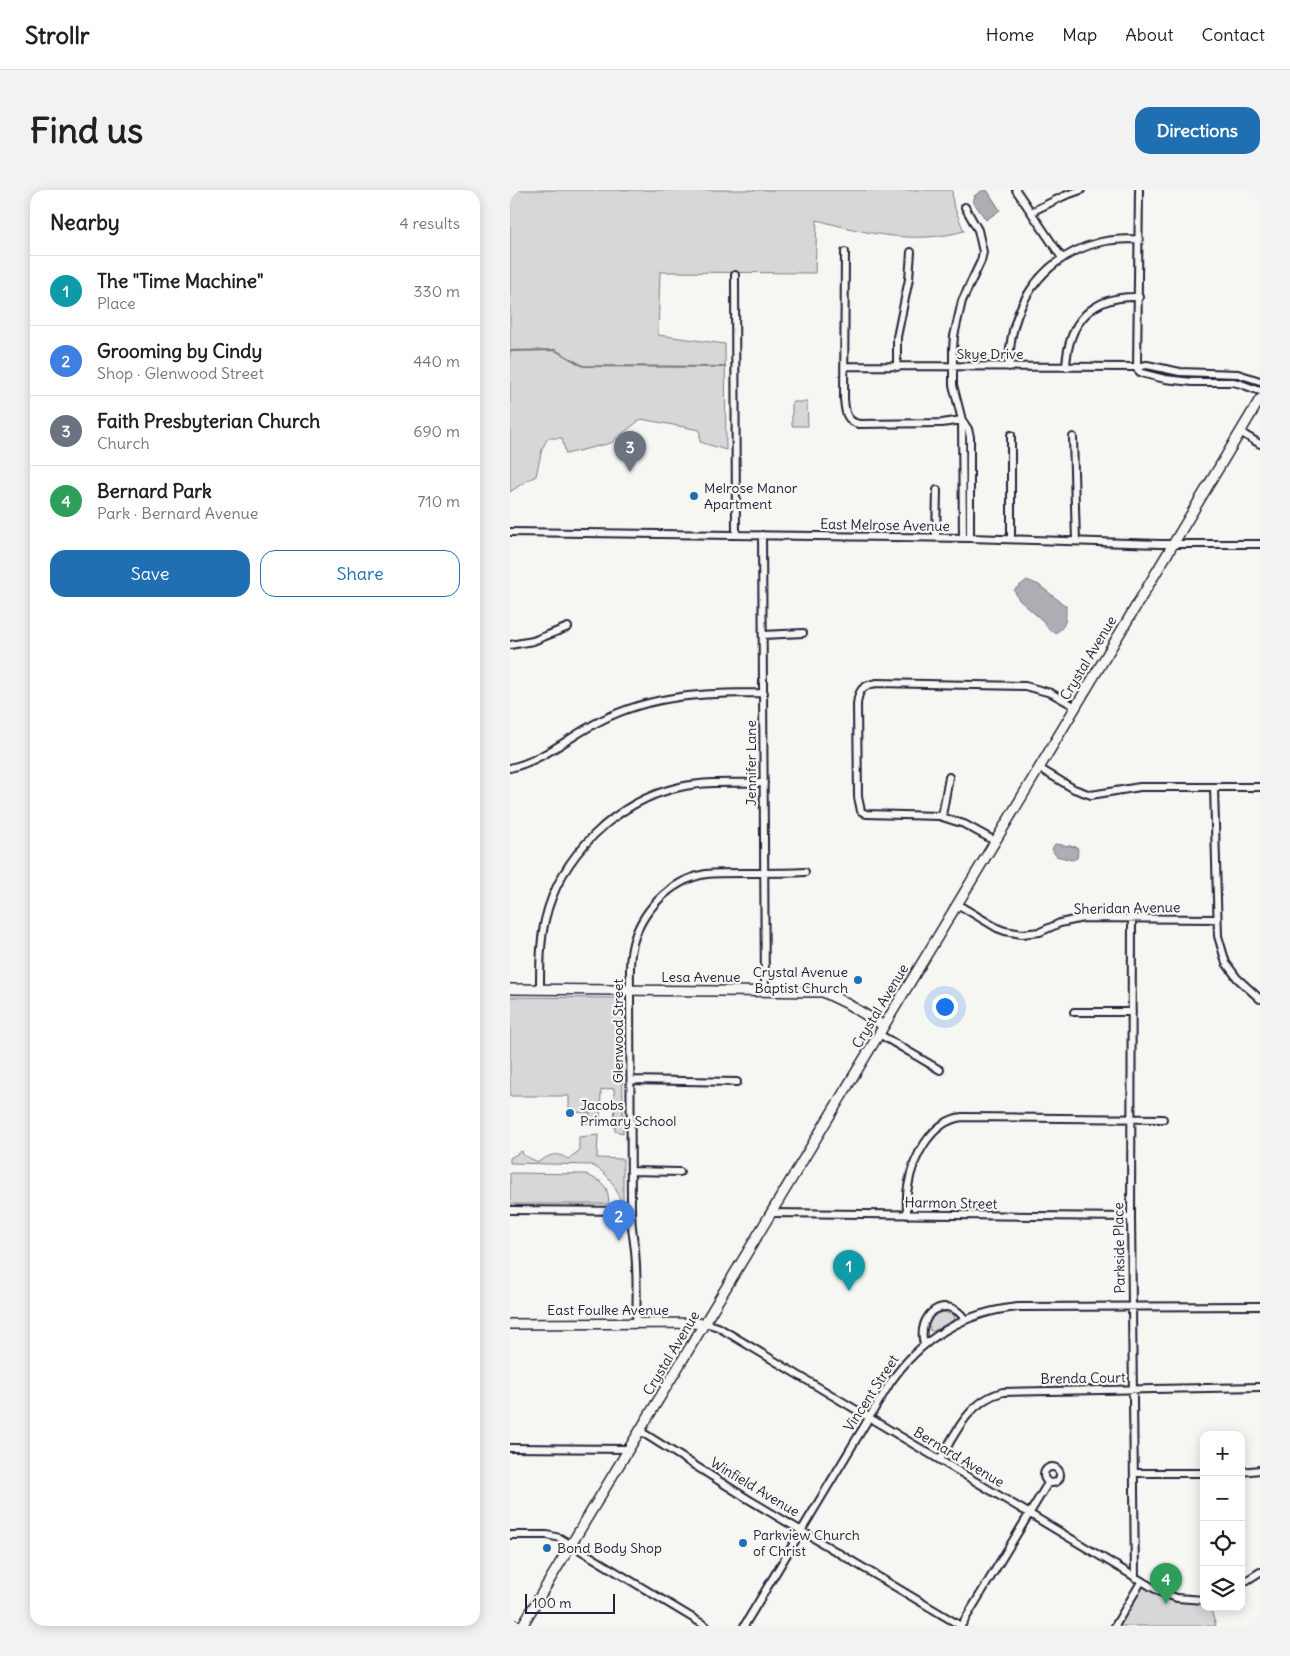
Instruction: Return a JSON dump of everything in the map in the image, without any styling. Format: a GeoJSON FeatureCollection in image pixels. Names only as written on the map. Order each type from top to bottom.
{"type":"FeatureCollection","features":[{"type":"Feature","properties":{"kind":"street"},"geometry":{"type":"LineString","coordinates":[[1016,190],[1062,258]]}},
{"type":"Feature","properties":{"kind":"street"},"geometry":{"type":"LineString","coordinates":[[1030,212],[1081,190]]}},
{"type":"Feature","properties":{"kind":"street"},"geometry":{"type":"LineString","coordinates":[[1136,367],[1138,358],[1139,190]]}},
{"type":"Feature","properties":{"kind":"street"},"geometry":{"type":"LineString","coordinates":[[965,207],[978,230],[983,252],[981,261],[962,301],[957,318],[952,367],[954,392],[962,420],[966,538]]}},
{"type":"Feature","properties":{"kind":"street"},"geometry":{"type":"LineString","coordinates":[[1009,367],[1011,335],[1020,309],[1034,285],[1046,272],[1062,258],[1084,247],[1102,242],[1139,239]]}},
{"type":"Feature","properties":{"kind":"street"},"geometry":{"type":"LineString","coordinates":[[845,252],[845,412],[850,420],[854,423],[942,423],[962,420]]}},
{"type":"Feature","properties":{"kind":"street"},"geometry":{"type":"LineString","coordinates":[[897,366],[897,337],[909,279],[911,252]]}},
{"type":"Feature","properties":{"kind":"street"},"geometry":{"type":"LineString","coordinates":[[735,275],[736,535]]}},
{"type":"Feature","properties":{"kind":"street"},"geometry":{"type":"LineString","coordinates":[[1066,367],[1071,337],[1084,315],[1106,301],[1128,296],[1138,297]]}},
{"type":"Feature","properties":{"kind":"street","name":"Skye Drive"},"geometry":{"type":"LineString","coordinates":[[845,366],[1136,367],[1147,365],[1180,372],[1238,374],[1260,381]]}},
{"type":"Feature","properties":{"kind":"street","name":"Skye Drive"},"geometry":{"type":"LineString","coordinates":[[1136,367],[1138,371],[1151,376],[1195,382],[1232,382],[1260,391]]}},
{"type":"Feature","properties":{"kind":"street"},"geometry":{"type":"LineString","coordinates":[[1195,382],[1200,373]]}},
{"type":"Feature","properties":{"kind":"street","name":"Crystal Avenue"},"geometry":{"type":"LineString","coordinates":[[522,1626],[1260,399]]}},
{"type":"Feature","properties":{"kind":"street"},"geometry":{"type":"LineString","coordinates":[[1240,432],[1260,444]]}},
{"type":"Feature","properties":{"kind":"street"},"geometry":{"type":"LineString","coordinates":[[1011,436],[1011,539]]}},
{"type":"Feature","properties":{"kind":"street"},"geometry":{"type":"LineString","coordinates":[[1073,438],[1076,541]]}},
{"type":"Feature","properties":{"kind":"street"},"geometry":{"type":"LineString","coordinates":[[936,538],[937,490]]}},
{"type":"Feature","properties":{"kind":"street","name":"East Melrose Avenue"},"geometry":{"type":"LineString","coordinates":[[510,532],[1260,544]]}},
{"type":"Feature","properties":{"kind":"street","name":"Jennifer Lane"},"geometry":{"type":"LineString","coordinates":[[762,535],[764,991]]}},
{"type":"Feature","properties":{"kind":"street"},"geometry":{"type":"LineString","coordinates":[[510,645],[533,641],[568,627]]}},
{"type":"Feature","properties":{"kind":"street"},"geometry":{"type":"LineString","coordinates":[[763,635],[803,633]]}},
{"type":"Feature","properties":{"kind":"street"},"geometry":{"type":"LineString","coordinates":[[995,841],[964,824],[942,816],[926,814],[866,814],[861,811],[858,798],[857,705],[859,692],[864,686],[877,683],[1025,686],[1051,693],[1076,707]]}},
{"type":"Feature","properties":{"kind":"street"},"geometry":{"type":"LineString","coordinates":[[510,768],[547,754],[577,733],[601,720],[648,703],[688,695],[764,693]]}},
{"type":"Feature","properties":{"kind":"street"},"geometry":{"type":"LineString","coordinates":[[1039,768],[1074,789],[1091,795],[1140,787],[1260,787]]}},
{"type":"Feature","properties":{"kind":"street"},"geometry":{"type":"LineString","coordinates":[[942,816],[949,778]]}},
{"type":"Feature","properties":{"kind":"street"},"geometry":{"type":"LineString","coordinates":[[540,989],[542,937],[551,902],[567,869],[597,832],[627,809],[662,792],[697,784],[764,783]]}},
{"type":"Feature","properties":{"kind":"street"},"geometry":{"type":"LineString","coordinates":[[1214,787],[1216,919],[1222,953],[1233,974],[1260,999]]}},
{"type":"Feature","properties":{"kind":"street","name":"Glenwood Street"},"geometry":{"type":"LineString","coordinates":[[636,1324],[636,1270],[631,1211],[630,956],[634,939],[645,916],[663,896],[685,881],[699,876],[716,874],[805,872]]}},
{"type":"Feature","properties":{"kind":"street","name":"Sheridan Avenue"},"geometry":{"type":"LineString","coordinates":[[957,904],[997,928],[1022,934],[1040,932],[1069,920],[1083,918],[1216,919]]}},
{"type":"Feature","properties":{"kind":"street","name":"Parkside Place"},"geometry":{"type":"LineString","coordinates":[[1132,918],[1132,1389],[1138,1580]]}},
{"type":"Feature","properties":{"kind":"street","name":"Lesa Avenue"},"geometry":{"type":"LineString","coordinates":[[510,989],[807,991],[827,994],[882,1030]]}},
{"type":"Feature","properties":{"kind":"street"},"geometry":{"type":"LineString","coordinates":[[1074,1012],[1132,1012]]}},
{"type":"Feature","properties":{"kind":"street"},"geometry":{"type":"LineString","coordinates":[[882,1030],[940,1070]]}},
{"type":"Feature","properties":{"kind":"street"},"geometry":{"type":"LineString","coordinates":[[631,1080],[737,1082]]}},
{"type":"Feature","properties":{"kind":"street"},"geometry":{"type":"LineString","coordinates":[[907,1215],[909,1181],[929,1137],[945,1122],[962,1117],[1164,1119]]}},
{"type":"Feature","properties":{"kind":"street"},"geometry":{"type":"LineString","coordinates":[[631,1171],[680,1172]]}},
{"type":"Feature","properties":{"kind":"street"},"geometry":{"type":"LineString","coordinates":[[510,1210],[631,1211]]}},
{"type":"Feature","properties":{"kind":"street","name":"Harmon Street"},"geometry":{"type":"LineString","coordinates":[[771,1213],[1131,1217]]}},
{"type":"Feature","properties":{"kind":"street","name":"Vincent Street"},"geometry":{"type":"LineString","coordinates":[[744,1626],[868,1417],[897,1372],[924,1344],[945,1329],[987,1311],[1018,1307],[1260,1306]]}},
{"type":"Feature","properties":{"kind":"street"},"geometry":{"type":"LineString","coordinates":[[924,1344],[923,1326],[927,1317],[935,1310],[943,1307],[953,1308],[959,1311],[966,1319]]}},
{"type":"Feature","properties":{"kind":"street","name":"East Foulke Avenue"},"geometry":{"type":"LineString","coordinates":[[510,1324],[705,1323]]}},
{"type":"Feature","properties":{"kind":"street","name":"Bernard Avenue"},"geometry":{"type":"LineString","coordinates":[[705,1323],[718,1327],[1138,1580],[1169,1596],[1200,1600]]}},
{"type":"Feature","properties":{"kind":"street","name":"Brenda Court"},"geometry":{"type":"LineString","coordinates":[[940,1460],[970,1412],[984,1399],[997,1393],[1010,1391],[1260,1388]]}},
{"type":"Feature","properties":{"kind":"street","name":"Winfield Avenue"},"geometry":{"type":"LineString","coordinates":[[640,1432],[961,1626]]}},
{"type":"Feature","properties":{"kind":"street"},"geometry":{"type":"LineString","coordinates":[[510,1448],[629,1449]]}},
{"type":"Feature","properties":{"kind":"street"},"geometry":{"type":"LineString","coordinates":[[1245,1472],[1260,1470]]}},
{"type":"Feature","properties":{"kind":"street"},"geometry":{"type":"LineString","coordinates":[[1134,1474],[1200,1473]]}},
{"type":"Feature","properties":{"kind":"street"},"geometry":{"type":"LineString","coordinates":[[961,1626],[1048,1483]]}},
{"type":"Feature","properties":{"kind":"street"},"geometry":{"type":"LineString","coordinates":[[510,1535],[555,1536],[572,1544],[706,1626]]}},
{"type":"Feature","properties":{"kind":"street"},"geometry":{"type":"LineString","coordinates":[[1245,1581],[1260,1572]]}},
{"type":"Feature","properties":{"kind":"street"},"geometry":{"type":"LineString","coordinates":[[1115,1626],[1138,1580]]}},
{"type":"Feature","properties":{"kind":"street"},"geometry":{"type":"LineString","coordinates":[[510,1623],[522,1626]]}},
{"type":"Feature","properties":{"kind":"shaded area"},"geometry":{"type":"Polygon","coordinates":[[[510,190],[952,190],[953,204],[964,231],[927,237],[890,236],[817,220],[815,273],[660,272],[658,335],[725,344],[726,450],[700,442],[700,430],[641,419],[611,443],[566,454],[562,438],[548,438],[542,449],[536,476],[510,492],[510,190]]]}},
{"type":"Feature","properties":{"kind":"shaded area"},"geometry":{"type":"Polygon","coordinates":[[[983,190],[987,190],[1000,210],[986,220],[972,200],[975,198],[974,196],[983,190]]]}},
{"type":"Feature","properties":{"kind":"shaded area"},"geometry":{"type":"Polygon","coordinates":[[[792,402],[807,402],[808,426],[792,426],[792,402]]]}},
{"type":"Feature","properties":{"kind":"shaded area"},"geometry":{"type":"Polygon","coordinates":[[[1027,580],[1039,585],[1066,606],[1066,618],[1064,625],[1059,631],[1055,633],[1049,630],[1043,621],[1019,600],[1014,590],[1027,580]]]}},
{"type":"Feature","properties":{"kind":"shaded area"},"geometry":{"type":"Polygon","coordinates":[[[1055,844],[1077,847],[1077,858],[1072,860],[1056,856],[1052,849],[1055,844]]]}},
{"type":"Feature","properties":{"kind":"shaded area"},"geometry":{"type":"Polygon","coordinates":[[[510,997],[622,998],[623,1133],[615,1131],[614,1088],[601,1090],[600,1123],[584,1123],[585,1117],[590,1117],[590,1113],[573,1112],[573,1116],[569,1117],[569,1096],[510,1096],[510,997]]]}},
{"type":"Feature","properties":{"kind":"shaded area"},"geometry":{"type":"Polygon","coordinates":[[[598,1135],[597,1158],[623,1159],[623,1202],[621,1203],[607,1176],[591,1165],[510,1163],[510,1158],[522,1151],[523,1155],[538,1162],[553,1155],[559,1155],[568,1159],[579,1151],[579,1137],[598,1135]]]}},
{"type":"Feature","properties":{"kind":"shaded area"},"geometry":{"type":"Polygon","coordinates":[[[510,1173],[586,1174],[601,1182],[606,1188],[609,1204],[510,1204],[510,1173]]]}},
{"type":"Feature","properties":{"kind":"shaded area"},"geometry":{"type":"Polygon","coordinates":[[[943,1312],[954,1315],[955,1319],[934,1331],[930,1331],[929,1325],[933,1316],[943,1312]]]}},
{"type":"Feature","properties":{"kind":"shaded area"},"geometry":{"type":"Polygon","coordinates":[[[1141,1582],[1160,1592],[1200,1599],[1200,1611],[1211,1611],[1216,1626],[1115,1626],[1141,1582]]]}},
{"type":"Feature","properties":{"kind":"waterway"},"geometry":{"type":"LineString","coordinates":[[510,351],[555,350],[583,366],[725,367]]}},
{"type":"Feature","properties":{"kind":"place","name":"Faith Presbyterian Church"},"geometry":{"type":"Point","coordinates":[630,472]}},
{"type":"Feature","properties":{"kind":"place","name":"Melrose Manor Apartment"},"geometry":{"type":"Point","coordinates":[694,496]}},
{"type":"Feature","properties":{"kind":"place","name":"Crystal Avenue Baptist Church"},"geometry":{"type":"Point","coordinates":[858,980]}},
{"type":"Feature","properties":{"kind":"place","name":"Jacobs Primary School"},"geometry":{"type":"Point","coordinates":[570,1113]}},
{"type":"Feature","properties":{"kind":"place","name":"Grooming by Cindy"},"geometry":{"type":"Point","coordinates":[619,1241]}},
{"type":"Feature","properties":{"kind":"place","name":"The \"Time Machine\""},"geometry":{"type":"Point","coordinates":[849,1291]}},
{"type":"Feature","properties":{"kind":"place","name":"Parkview Church of Christ"},"geometry":{"type":"Point","coordinates":[743,1543]}},
{"type":"Feature","properties":{"kind":"place","name":"Bond Body Shop"},"geometry":{"type":"Point","coordinates":[547,1548]}},
{"type":"Feature","properties":{"kind":"place","name":"Bernard Park"},"geometry":{"type":"Point","coordinates":[1166,1604]}}]}
